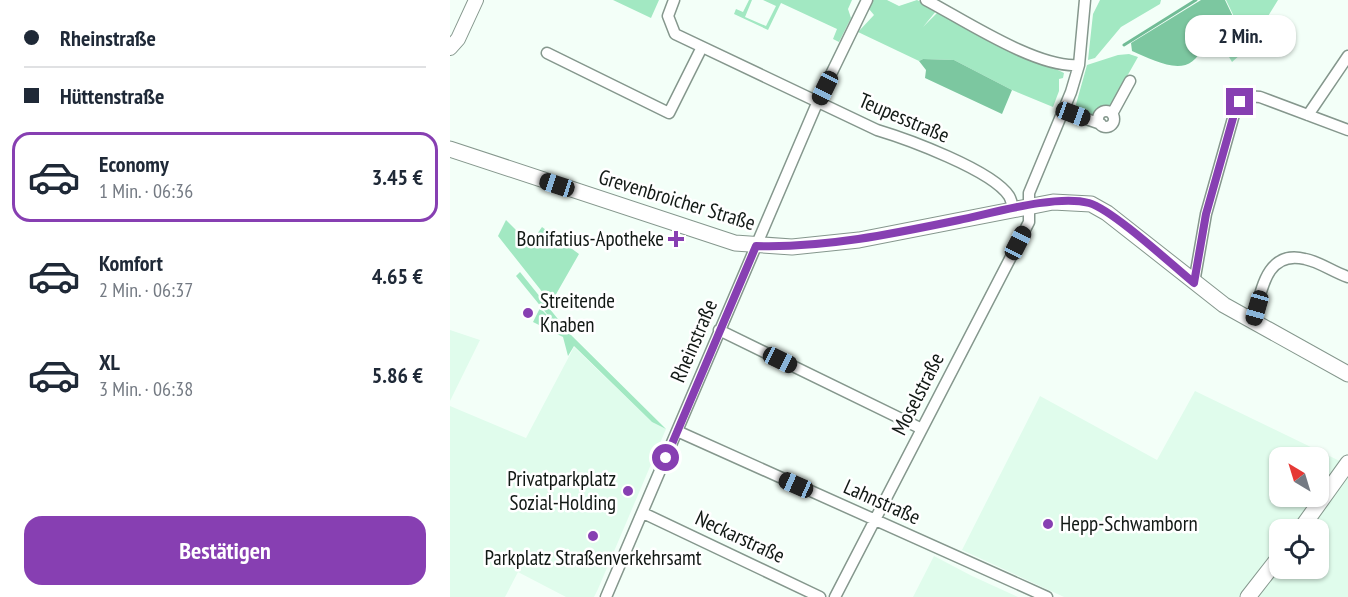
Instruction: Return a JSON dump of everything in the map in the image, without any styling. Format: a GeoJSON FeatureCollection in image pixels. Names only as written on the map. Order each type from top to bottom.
{"type":"FeatureCollection","features":[{"type":"Feature","properties":{"kind":"main road","name":"Grevenbroicher Straße"},"geometry":{"type":"LineString","coordinates":[[450,149],[735,243],[756,246],[792,247],[859,240],[1021,208],[1075,201],[1091,204],[1107,213],[1194,283]]}},
{"type":"Feature","properties":{"kind":"main road"},"geometry":{"type":"LineString","coordinates":[[1194,283],[1224,306],[1348,374]]}},
{"type":"Feature","properties":{"kind":"main road"},"geometry":{"type":"LineString","coordinates":[[1308,519],[1348,463]]}},
{"type":"Feature","properties":{"kind":"main road"},"geometry":{"type":"LineString","coordinates":[[1248,597],[1269,570]]}},
{"type":"Feature","properties":{"kind":"street"},"geometry":{"type":"LineString","coordinates":[[450,48],[458,39],[476,0]]}},
{"type":"Feature","properties":{"kind":"street","name":"Teupesstraße"},"geometry":{"type":"LineString","coordinates":[[674,0],[668,16],[675,34],[877,130],[901,137],[984,175],[1021,208]]}},
{"type":"Feature","properties":{"kind":"street","name":"Rheinstraße"},"geometry":{"type":"LineString","coordinates":[[606,597],[818,101],[867,0]]}},
{"type":"Feature","properties":{"kind":"street"},"geometry":{"type":"LineString","coordinates":[[926,0],[1040,59],[1070,66],[1079,65]]}},
{"type":"Feature","properties":{"kind":"street","name":"Moselstraße"},"geometry":{"type":"LineString","coordinates":[[835,597],[1029,222],[1021,208],[1063,111],[1079,65],[1085,0]]}},
{"type":"Feature","properties":{"kind":"street"},"geometry":{"type":"LineString","coordinates":[[547,53],[669,113],[702,46]]}},
{"type":"Feature","properties":{"kind":"street"},"geometry":{"type":"LineString","coordinates":[[1308,115],[1348,56]]}},
{"type":"Feature","properties":{"kind":"street"},"geometry":{"type":"LineString","coordinates":[[1063,111],[1101,124],[1099,117],[1101,113],[1108,111],[1112,114],[1130,81]]}},
{"type":"Feature","properties":{"kind":"street"},"geometry":{"type":"LineString","coordinates":[[1194,283],[1206,214],[1235,111],[1240,102],[1251,96],[1260,97],[1348,130]]}},
{"type":"Feature","properties":{"kind":"street"},"geometry":{"type":"LineString","coordinates":[[1253,322],[1261,288],[1272,267],[1278,261],[1302,258],[1348,277]]}},
{"type":"Feature","properties":{"kind":"street"},"geometry":{"type":"LineString","coordinates":[[719,330],[922,429]]}},
{"type":"Feature","properties":{"kind":"street","name":"Lahnstraße"},"geometry":{"type":"LineString","coordinates":[[677,431],[1047,597]]}},
{"type":"Feature","properties":{"kind":"street","name":"Neckarstraße"},"geometry":{"type":"LineString","coordinates":[[643,513],[820,597]]}},
{"type":"Feature","properties":{"kind":"shaded area"},"geometry":{"type":"Polygon","coordinates":[[[450,330],[480,340],[450,401],[450,330]]]}},
{"type":"Feature","properties":{"kind":"shaded area"},"geometry":{"type":"Polygon","coordinates":[[[574,347],[652,422],[666,429],[598,589],[594,597],[566,597],[518,572],[505,597],[450,597],[450,406],[526,438],[574,347]]]}},
{"type":"Feature","properties":{"kind":"shaded area"},"geometry":{"type":"Polygon","coordinates":[[[1195,391],[1311,447],[1269,447],[1269,507],[1329,507],[1329,456],[1348,465],[1348,597],[1064,597],[962,550],[1040,396],[1157,460],[1195,391]]]}},
{"type":"Feature","properties":{"kind":"shaded area"},"geometry":{"type":"Polygon","coordinates":[[[934,556],[972,576],[1018,597],[913,597],[934,556]]]}},
{"type":"Feature","properties":{"kind":"green space"},"geometry":{"type":"Polygon","coordinates":[[[613,0],[659,0],[651,18],[613,0]]]}},
{"type":"Feature","properties":{"kind":"green space"},"geometry":{"type":"Polygon","coordinates":[[[749,0],[752,0],[745,17],[766,26],[776,6],[763,0],[852,0],[848,9],[851,18],[839,42],[833,39],[837,29],[781,3],[768,30],[734,14],[736,9],[743,12],[749,0]]]}},
{"type":"Feature","properties":{"kind":"green space"},"geometry":{"type":"Polygon","coordinates":[[[873,0],[887,0],[899,6],[917,0],[937,10],[923,27],[939,11],[1064,73],[1063,78],[1059,79],[1059,91],[1053,107],[1012,90],[954,60],[923,59],[919,61],[858,32],[874,15],[869,9],[873,0]]]}},
{"type":"Feature","properties":{"kind":"green space"},"geometry":{"type":"Polygon","coordinates":[[[1100,0],[1161,0],[1160,4],[1121,27],[1095,58],[1088,60],[1093,14],[1100,0]]]}},
{"type":"Feature","properties":{"kind":"green space"},"geometry":{"type":"Polygon","coordinates":[[[1201,0],[1225,0],[1237,25],[1236,35],[1221,44],[1208,42],[1203,45],[1198,56],[1182,66],[1152,60],[1132,51],[1131,43],[1201,0]]]}},
{"type":"Feature","properties":{"kind":"green space"},"geometry":{"type":"Polygon","coordinates":[[[1226,0],[1278,0],[1249,47],[1232,62],[1222,45],[1237,35],[1238,25],[1226,0]]]}},
{"type":"Feature","properties":{"kind":"green space"},"geometry":{"type":"Polygon","coordinates":[[[1129,54],[1138,57],[1109,108],[1099,109],[1091,117],[1077,112],[1075,108],[1087,65],[1118,55],[1129,54]]]}},
{"type":"Feature","properties":{"kind":"green space"},"geometry":{"type":"Polygon","coordinates":[[[923,59],[954,60],[1012,90],[1002,114],[925,78],[926,70],[919,61],[923,59]]]}},
{"type":"Feature","properties":{"kind":"green space"},"geometry":{"type":"Polygon","coordinates":[[[506,220],[530,244],[542,227],[579,254],[551,303],[498,236],[506,220]]]}},
{"type":"Feature","properties":{"kind":"green space"},"geometry":{"type":"Polygon","coordinates":[[[520,272],[570,334],[666,429],[652,422],[574,346],[568,356],[563,337],[533,322],[540,308],[551,319],[516,276],[520,272]]]}},
{"type":"Feature","properties":{"kind":"waterway"},"geometry":{"type":"LineString","coordinates":[[1124,45],[1196,0]]}},
{"type":"Feature","properties":{"kind":"place","name":"Bonifatius-Apotheke"},"geometry":{"type":"Point","coordinates":[676,239]}},
{"type":"Feature","properties":{"kind":"place","name":"Streitende Knaben"},"geometry":{"type":"Point","coordinates":[528,313]}},
{"type":"Feature","properties":{"kind":"place","name":"Privatparkplatz Sozial-Holding"},"geometry":{"type":"Point","coordinates":[628,491]}},
{"type":"Feature","properties":{"kind":"place","name":"Hepp-Schwamborn"},"geometry":{"type":"Point","coordinates":[1048,524]}},
{"type":"Feature","properties":{"kind":"place","name":"Parkplatz Straßenverkehrsamt"},"geometry":{"type":"Point","coordinates":[593,536]}},
{"type":"Feature","properties":{"kind":"route"},"geometry":{"type":"LineString","coordinates":[[666,458],[756,246],[792,247],[859,240],[1014,209],[1053,202],[1075,201],[1091,204],[1107,213],[1194,283],[1206,214],[1235,111],[1240,102]]}}]}
